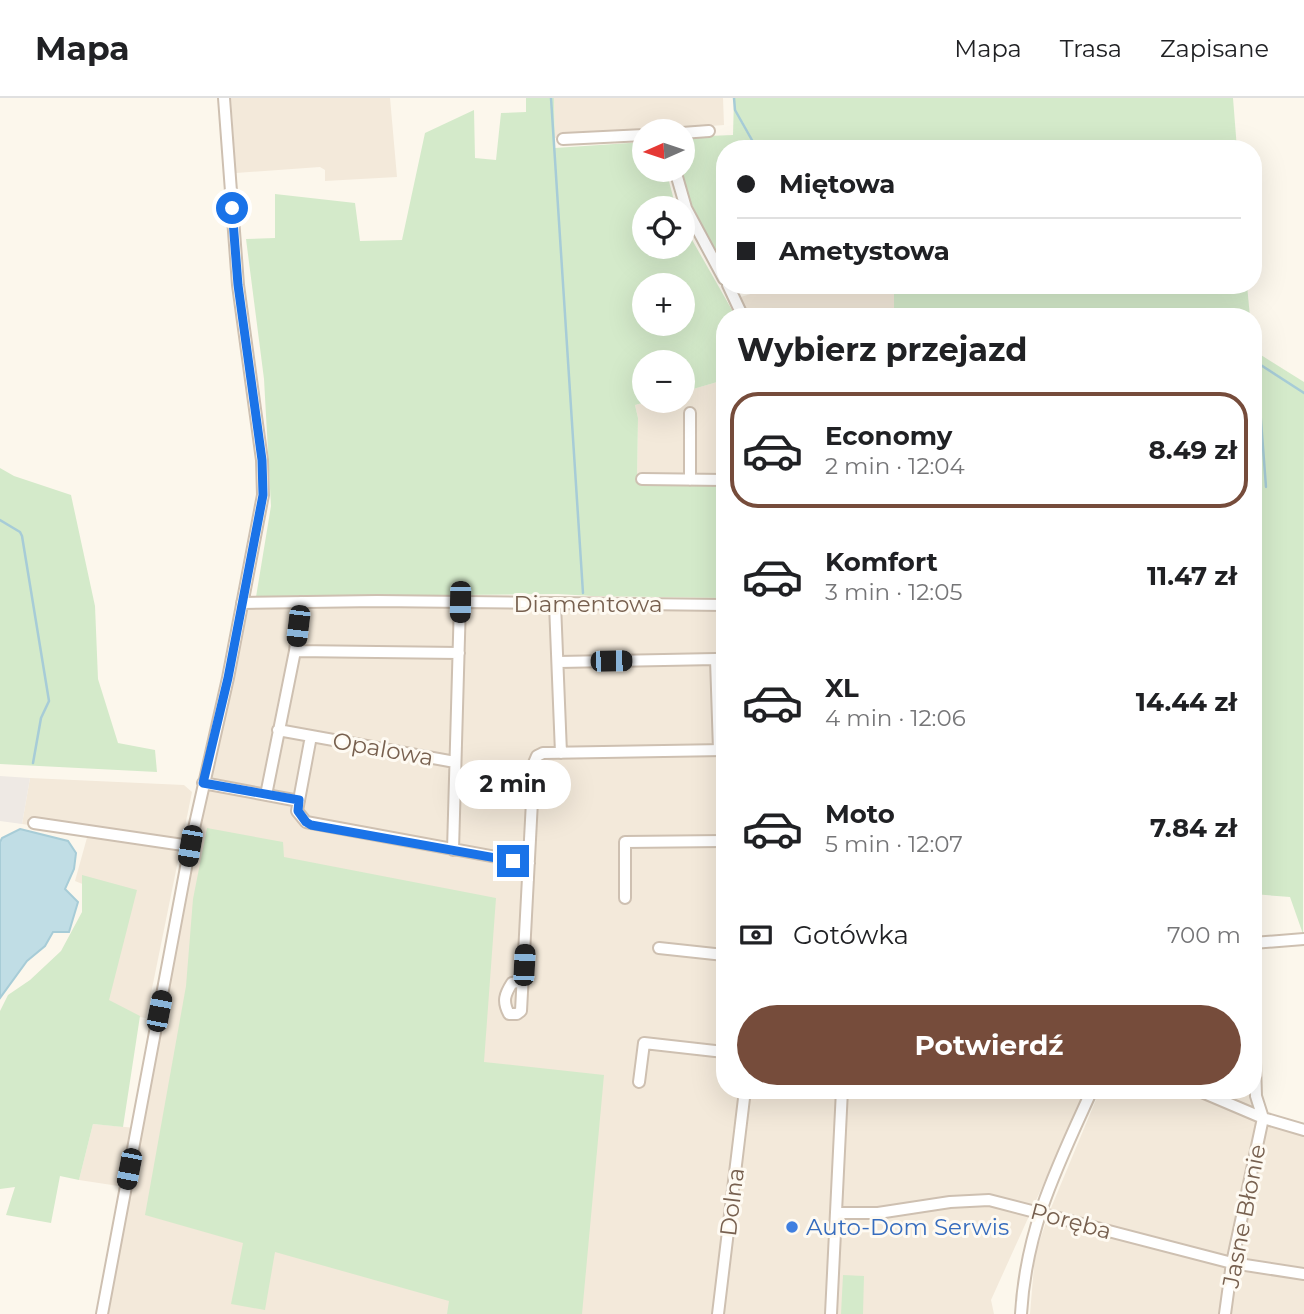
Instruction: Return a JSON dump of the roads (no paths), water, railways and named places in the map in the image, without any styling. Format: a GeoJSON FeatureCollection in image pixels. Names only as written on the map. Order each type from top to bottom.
{"type":"FeatureCollection","features":[{"type":"Feature","properties":{"kind":"street"},"geometry":{"type":"LineString","coordinates":[[102,1314],[190,846],[228,678],[262,506],[264,485],[238,285],[225,98]]}},
{"type":"Feature","properties":{"kind":"street"},"geometry":{"type":"LineString","coordinates":[[695,132],[709,131]]}},
{"type":"Feature","properties":{"kind":"street"},"geometry":{"type":"LineString","coordinates":[[563,139],[632,136]]}},
{"type":"Feature","properties":{"kind":"street"},"geometry":{"type":"LineString","coordinates":[[678,182],[686,208],[716,264]]}},
{"type":"Feature","properties":{"kind":"street"},"geometry":{"type":"LineString","coordinates":[[690,413],[690,480]]}},
{"type":"Feature","properties":{"kind":"street"},"geometry":{"type":"LineString","coordinates":[[642,480],[716,480]]}},
{"type":"Feature","properties":{"kind":"street"},"geometry":{"type":"LineString","coordinates":[[265,794],[295,651],[301,602]]}},
{"type":"Feature","properties":{"kind":"street"},"geometry":{"type":"LineString","coordinates":[[453,850],[460,602]]}},
{"type":"Feature","properties":{"kind":"street","name":"Diamentowa"},"geometry":{"type":"LineString","coordinates":[[242,603],[716,605]]}},
{"type":"Feature","properties":{"kind":"street"},"geometry":{"type":"LineString","coordinates":[[555,604],[561,753]]}},
{"type":"Feature","properties":{"kind":"street"},"geometry":{"type":"LineString","coordinates":[[295,651],[459,653]]}},
{"type":"Feature","properties":{"kind":"street"},"geometry":{"type":"LineString","coordinates":[[559,662],[716,659]]}},
{"type":"Feature","properties":{"kind":"street","name":"Opalowa"},"geometry":{"type":"LineString","coordinates":[[278,730],[455,762]]}},
{"type":"Feature","properties":{"kind":"street"},"geometry":{"type":"LineString","coordinates":[[311,736],[298,811],[311,825],[529,863]]}},
{"type":"Feature","properties":{"kind":"street"},"geometry":{"type":"LineString","coordinates":[[523,981],[534,763],[537,756],[543,753],[716,750]]}},
{"type":"Feature","properties":{"kind":"street"},"geometry":{"type":"LineString","coordinates":[[203,783],[299,800]]}},
{"type":"Feature","properties":{"kind":"street"},"geometry":{"type":"LineString","coordinates":[[34,823],[190,846]]}},
{"type":"Feature","properties":{"kind":"street"},"geometry":{"type":"LineString","coordinates":[[625,898],[625,842],[716,841]]}},
{"type":"Feature","properties":{"kind":"street"},"geometry":{"type":"LineString","coordinates":[[1262,942],[1304,939]]}},
{"type":"Feature","properties":{"kind":"street"},"geometry":{"type":"LineString","coordinates":[[659,948],[716,954]]}},
{"type":"Feature","properties":{"kind":"street"},"geometry":{"type":"LineString","coordinates":[[639,1082],[644,1043],[716,1051]]}},
{"type":"Feature","properties":{"kind":"street","name":"Dolna"},"geometry":{"type":"LineString","coordinates":[[718,1314],[744,1099]]}},
{"type":"Feature","properties":{"kind":"street"},"geometry":{"type":"LineString","coordinates":[[831,1314],[842,1099]]}},
{"type":"Feature","properties":{"kind":"street"},"geometry":{"type":"LineString","coordinates":[[1021,1314],[1024,1278],[1039,1212],[1088,1099]]}},
{"type":"Feature","properties":{"kind":"street"},"geometry":{"type":"LineString","coordinates":[[1218,1099],[1263,1118],[1304,1130]]}},
{"type":"Feature","properties":{"kind":"street"},"geometry":{"type":"LineString","coordinates":[[1257,1099],[1263,1118]]}},
{"type":"Feature","properties":{"kind":"street","name":"Jasne Błonie"},"geometry":{"type":"LineString","coordinates":[[1226,1314],[1232,1263],[1263,1118]]}},
{"type":"Feature","properties":{"kind":"street","name":"Poręba"},"geometry":{"type":"LineString","coordinates":[[836,1213],[878,1213],[974,1199],[1001,1202],[1232,1263],[1304,1274]]}},
{"type":"Feature","properties":{"kind":"water"},"geometry":{"type":"Polygon","coordinates":[[[20,829],[68,841],[76,853],[74,869],[65,889],[78,902],[69,932],[53,932],[45,946],[27,961],[0,998],[0,842],[2,838],[20,829]]]}},
{"type":"Feature","properties":{"kind":"waterway"},"geometry":{"type":"LineString","coordinates":[[551,98],[583,593]]}},
{"type":"Feature","properties":{"kind":"waterway"},"geometry":{"type":"LineString","coordinates":[[734,98],[735,110],[752,140]]}},
{"type":"Feature","properties":{"kind":"waterway"},"geometry":{"type":"LineString","coordinates":[[1262,366],[1304,393]]}},
{"type":"Feature","properties":{"kind":"waterway"},"geometry":{"type":"LineString","coordinates":[[1262,434],[1266,487]]}},
{"type":"Feature","properties":{"kind":"waterway"},"geometry":{"type":"LineString","coordinates":[[0,520],[22,536],[49,701],[41,718],[33,763]]}},
{"type":"Feature","properties":{"kind":"place","name":"Auto-Dom Serwis"},"geometry":{"type":"Point","coordinates":[792,1227]}}]}
